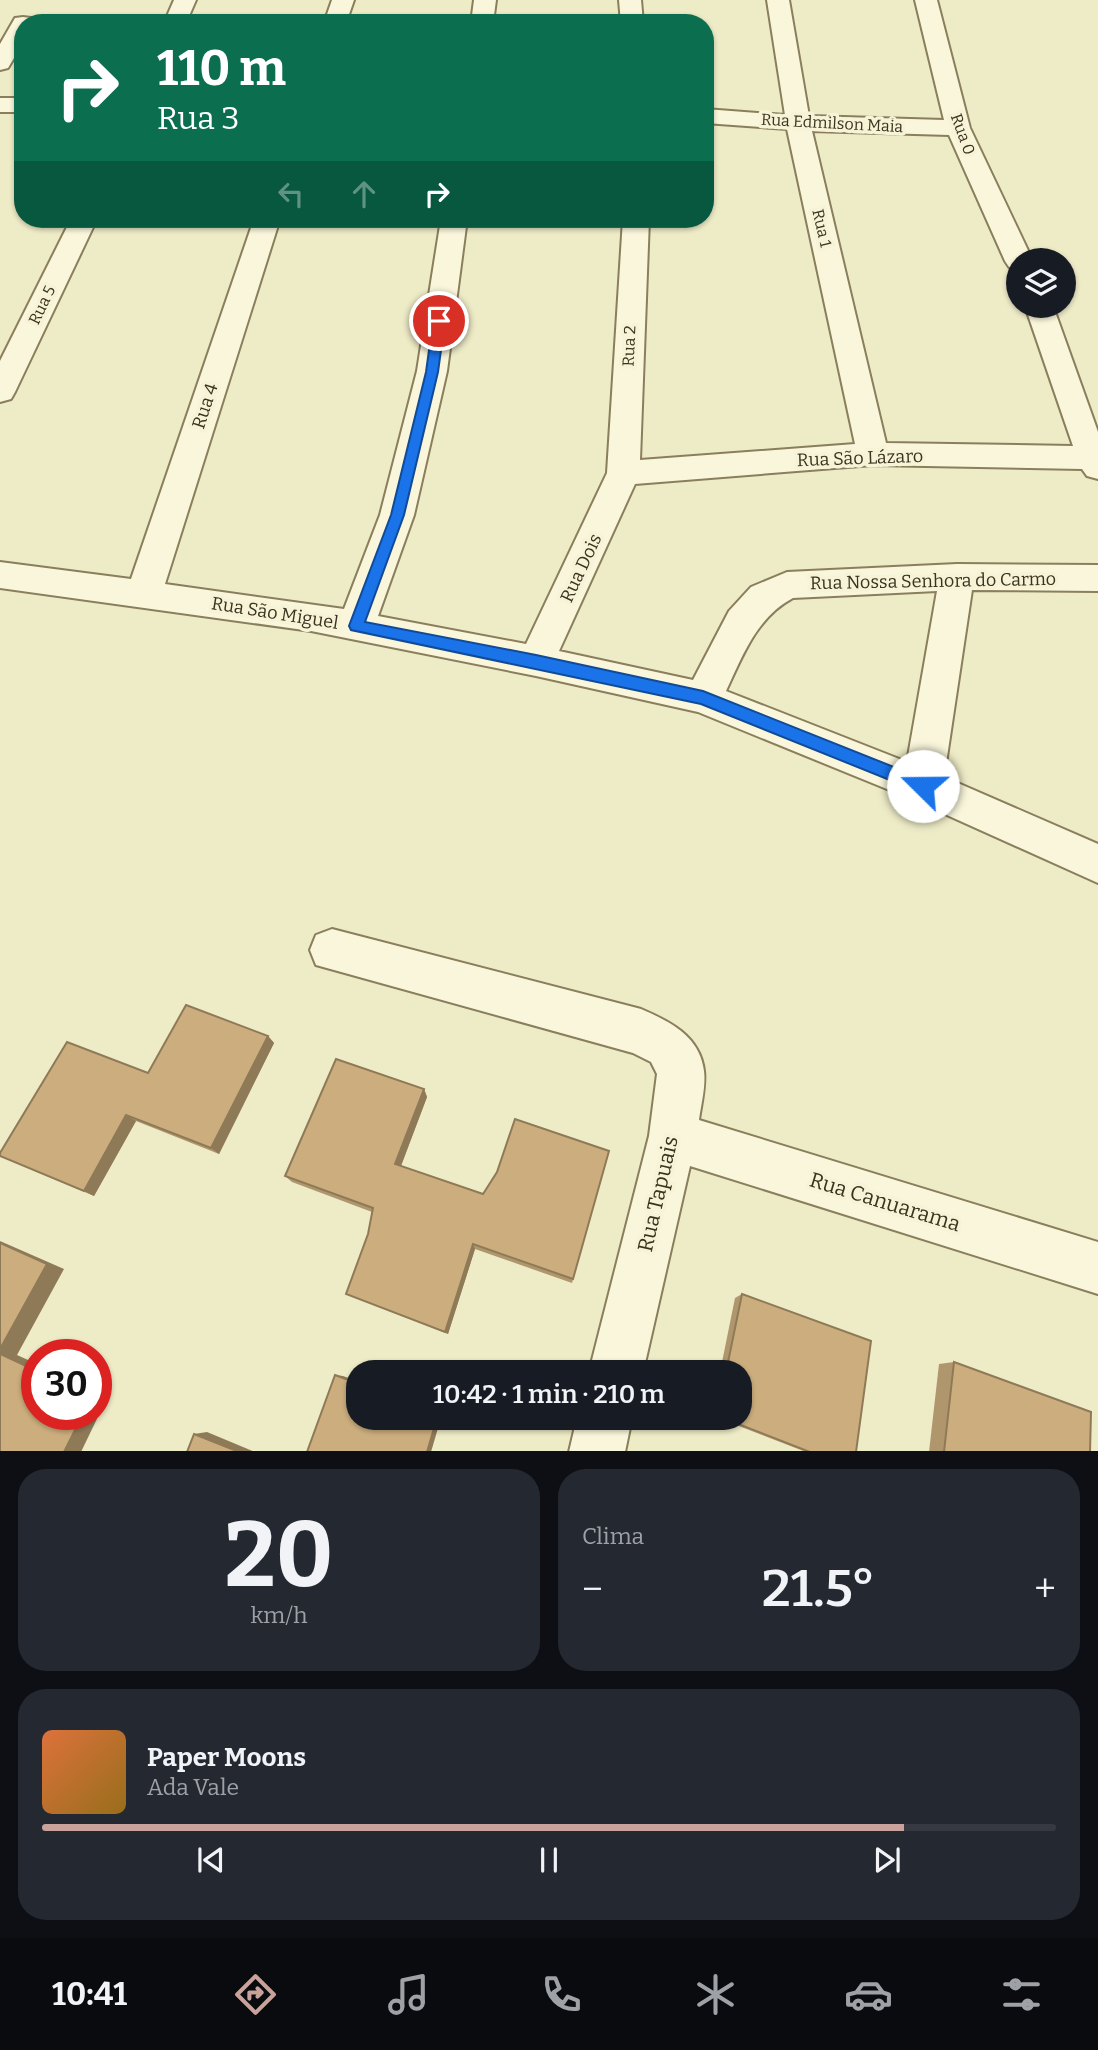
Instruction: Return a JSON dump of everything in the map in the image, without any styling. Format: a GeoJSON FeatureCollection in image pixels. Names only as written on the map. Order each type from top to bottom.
{"type":"FeatureCollection","features":[{"type":"Feature","properties":{"kind":"street","name":"Rua 1"},"geometry":{"type":"LineString","coordinates":[[778,0],[798,123],[873,454]]}},
{"type":"Feature","properties":{"kind":"street","name":"Rua 0"},"geometry":{"type":"LineString","coordinates":[[926,0],[958,128],[1012,248]]}},
{"type":"Feature","properties":{"kind":"street"},"geometry":{"type":"LineString","coordinates":[[0,63],[14,39]]}},
{"type":"Feature","properties":{"kind":"street","name":"Rua Edmilson Maia"},"geometry":{"type":"LineString","coordinates":[[714,117],[798,123],[958,128]]}},
{"type":"Feature","properties":{"kind":"street","name":"Rua 5"},"geometry":{"type":"LineString","coordinates":[[0,392],[80,228]]}},
{"type":"Feature","properties":{"kind":"street","name":"Rua 4"},"geometry":{"type":"LineString","coordinates":[[144,594],[264,228]]}},
{"type":"Feature","properties":{"kind":"street"},"geometry":{"type":"LineString","coordinates":[[356,626],[397,515],[432,372],[453,228]]}},
{"type":"Feature","properties":{"kind":"street","name":"Rua 2"},"geometry":{"type":"LineString","coordinates":[[623,473],[636,228]]}},
{"type":"Feature","properties":{"kind":"street"},"geometry":{"type":"LineString","coordinates":[[1043,318],[1079,425],[1097,461]]}},
{"type":"Feature","properties":{"kind":"street","name":"Rua São Lázaro"},"geometry":{"type":"LineString","coordinates":[[623,473],[873,454],[1097,461]]}},
{"type":"Feature","properties":{"kind":"street","name":"Rua Dois"},"geometry":{"type":"LineString","coordinates":[[536,661],[623,473]]}},
{"type":"Feature","properties":{"kind":"street","name":"Rua São Miguel"},"geometry":{"type":"LineString","coordinates":[[0,575],[311,617],[536,661],[703,698],[923,786],[1098,864]]}},
{"type":"Feature","properties":{"kind":"street"},"geometry":{"type":"LineString","coordinates":[[923,786],[957,577]]}},
{"type":"Feature","properties":{"kind":"street","name":"Rua Nossa Senhora do Carmo"},"geometry":{"type":"LineString","coordinates":[[703,698],[742,621],[764,597],[787,585],[957,577],[1098,578]]}},
{"type":"Feature","properties":{"kind":"street","name":"Rua Tapuais"},"geometry":{"type":"LineString","coordinates":[[332,950],[641,1032],[667,1046],[681,1070],[673,1136],[619,1360]]}},
{"type":"Feature","properties":{"kind":"street","name":"Rua Canuarama"},"geometry":{"type":"LineString","coordinates":[[673,1136],[1098,1268]]}},
{"type":"Feature","properties":{"kind":"street"},"geometry":{"type":"LineString","coordinates":[[597,1451],[602,1430]]}},
{"type":"Feature","properties":{"kind":"building"},"geometry":{"type":"Polygon","coordinates":[[[186,1005],[268,1036],[211,1148],[126,1115],[84,1191],[0,1156],[67,1042],[148,1073],[186,1005]]]}},
{"type":"Feature","properties":{"kind":"building"},"geometry":{"type":"Polygon","coordinates":[[[336,1059],[424,1089],[395,1164],[483,1194],[497,1172],[515,1119],[609,1151],[573,1279],[473,1244],[445,1332],[346,1294],[368,1234],[373,1208],[285,1176],[336,1059]]]}},
{"type":"Feature","properties":{"kind":"building"},"geometry":{"type":"Polygon","coordinates":[[[0,1243],[47,1264],[0,1349],[0,1243]]]}},
{"type":"Feature","properties":{"kind":"building"},"geometry":{"type":"Polygon","coordinates":[[[742,1294],[871,1341],[856,1451],[807,1451],[752,1429],[752,1360],[728,1360],[742,1294]]]}},
{"type":"Feature","properties":{"kind":"building"},"geometry":{"type":"Polygon","coordinates":[[[0,1354],[21,1364],[21,1430],[75,1430],[64,1451],[0,1451],[0,1354]]]}},
{"type":"Feature","properties":{"kind":"building"},"geometry":{"type":"Polygon","coordinates":[[[954,1362],[1091,1412],[1090,1451],[944,1451],[954,1362]]]}},
{"type":"Feature","properties":{"kind":"building"},"geometry":{"type":"Polygon","coordinates":[[[335,1375],[346,1379],[346,1430],[433,1430],[427,1451],[307,1451],[335,1375]]]}},
{"type":"Feature","properties":{"kind":"building"},"geometry":{"type":"Polygon","coordinates":[[[194,1434],[236,1451],[187,1451],[194,1434]]]}},
{"type":"Feature","properties":{"kind":"route"},"geometry":{"type":"LineString","coordinates":[[439,321],[432,372],[397,515],[356,626],[536,661],[703,698],[923,786]]}}]}
